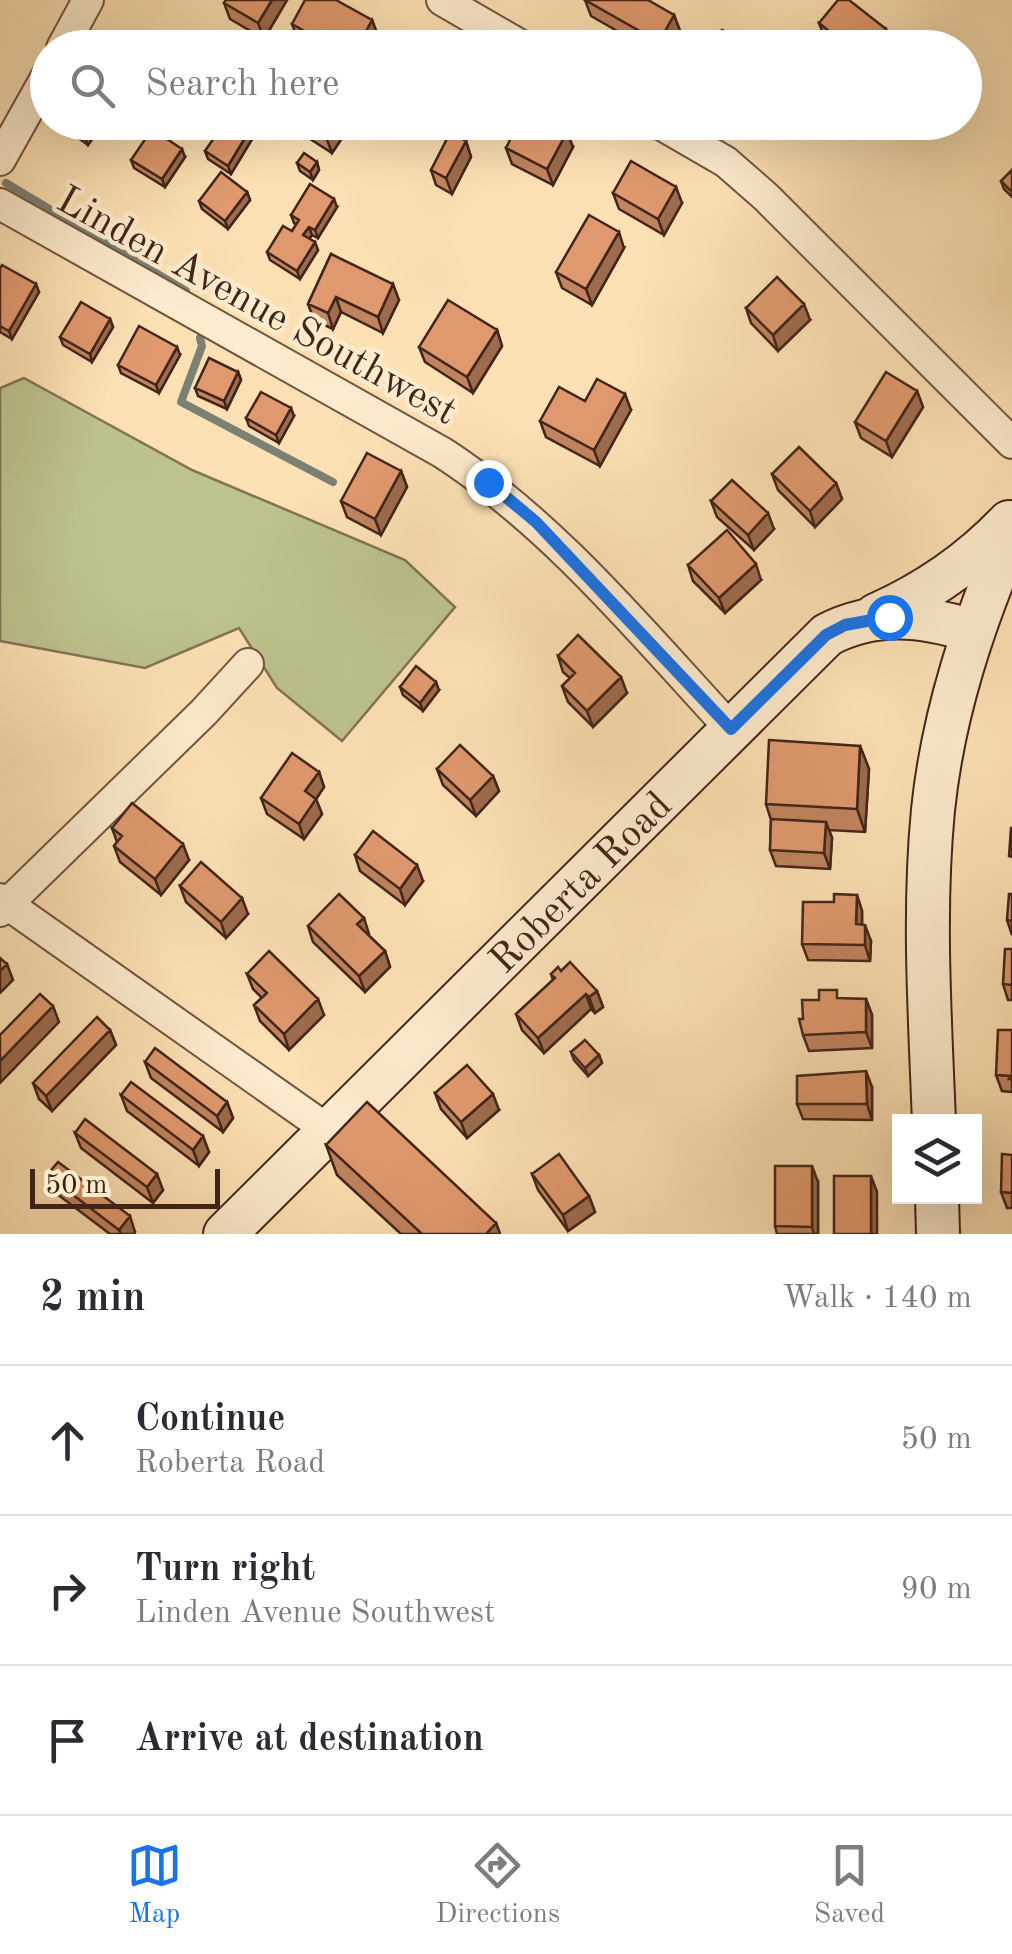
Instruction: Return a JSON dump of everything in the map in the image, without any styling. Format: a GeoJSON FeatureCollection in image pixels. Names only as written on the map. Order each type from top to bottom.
{"type":"FeatureCollection","features":[{"type":"Feature","properties":{"kind":"street"},"geometry":{"type":"LineString","coordinates":[[72,30],[88,0]]}},
{"type":"Feature","properties":{"kind":"street"},"geometry":{"type":"LineString","coordinates":[[442,0],[494,30]]}},
{"type":"Feature","properties":{"kind":"street"},"geometry":{"type":"LineString","coordinates":[[0,160],[30,106]]}},
{"type":"Feature","properties":{"kind":"street"},"geometry":{"type":"LineString","coordinates":[[688,140],[726,162],[766,198],[1012,443]]}},
{"type":"Feature","properties":{"kind":"street","name":"Linden Avenue Southwest"},"geometry":{"type":"LineString","coordinates":[[0,204],[488,482],[536,522],[731,729]]}},
{"type":"Feature","properties":{"kind":"street"},"geometry":{"type":"LineString","coordinates":[[867,619],[941,581],[971,560],[1012,518]]}},
{"type":"Feature","properties":{"kind":"street"},"geometry":{"type":"LineString","coordinates":[[934,1114],[929,890],[933,808],[955,692],[972,632],[1012,533]]}},
{"type":"Feature","properties":{"kind":"street","name":"Roberta Road"},"geometry":{"type":"LineString","coordinates":[[225,1234],[826,635],[867,619],[913,617],[972,632]]}},
{"type":"Feature","properties":{"kind":"street"},"geometry":{"type":"LineString","coordinates":[[248,664],[204,712],[2,905],[328,1130]]}},
{"type":"Feature","properties":{"kind":"street"},"geometry":{"type":"LineString","coordinates":[[936,1204],[938,1234]]}},
{"type":"Feature","properties":{"kind":"green space"},"geometry":{"type":"Polygon","coordinates":[[[24,378],[192,470],[405,560],[455,607],[342,741],[277,688],[239,628],[145,668],[0,641],[0,388],[24,378]]]}},
{"type":"Feature","properties":{"kind":"building"},"geometry":{"type":"Polygon","coordinates":[[[272,0],[258,23],[224,3],[272,0]]]}},
{"type":"Feature","properties":{"kind":"building"},"geometry":{"type":"Polygon","coordinates":[[[305,0],[336,0],[372,20],[367,30],[303,30],[292,24],[305,0]]]}},
{"type":"Feature","properties":{"kind":"building"},"geometry":{"type":"Polygon","coordinates":[[[585,0],[648,0],[674,15],[666,30],[638,30],[585,0]]]}},
{"type":"Feature","properties":{"kind":"building"},"geometry":{"type":"Polygon","coordinates":[[[838,0],[849,0],[886,29],[828,30],[819,23],[838,0]]]}},
{"type":"Feature","properties":{"kind":"building"},"geometry":{"type":"Polygon","coordinates":[[[145,140],[168,140],[182,149],[162,179],[131,160],[145,140]]]}},
{"type":"Feature","properties":{"kind":"building"},"geometry":{"type":"Polygon","coordinates":[[[213,140],[244,140],[228,166],[205,151],[213,140]]]}},
{"type":"Feature","properties":{"kind":"building"},"geometry":{"type":"Polygon","coordinates":[[[446,140],[466,141],[446,178],[431,170],[446,140]]]}},
{"type":"Feature","properties":{"kind":"building"},"geometry":{"type":"Polygon","coordinates":[[[510,140],[563,140],[547,169],[506,148],[510,140]]]}},
{"type":"Feature","properties":{"kind":"building"},"geometry":{"type":"Polygon","coordinates":[[[304,153],[317,162],[310,172],[297,163],[304,153]]]}},
{"type":"Feature","properties":{"kind":"building"},"geometry":{"type":"Polygon","coordinates":[[[631,161],[676,187],[658,219],[613,193],[631,161]]]}},
{"type":"Feature","properties":{"kind":"building"},"geometry":{"type":"Polygon","coordinates":[[[1012,170],[1012,192],[1001,181],[1012,170]]]}},
{"type":"Feature","properties":{"kind":"building"},"geometry":{"type":"Polygon","coordinates":[[[221,172],[247,192],[225,221],[199,201],[221,172]]]}},
{"type":"Feature","properties":{"kind":"building"},"geometry":{"type":"Polygon","coordinates":[[[310,184],[334,199],[315,230],[309,227],[303,235],[315,242],[297,271],[267,252],[283,226],[292,231],[299,220],[291,215],[310,184]]]}},
{"type":"Feature","properties":{"kind":"building"},"geometry":{"type":"Polygon","coordinates":[[[589,215],[619,232],[586,289],[556,272],[589,215]]]}},
{"type":"Feature","properties":{"kind":"building"},"geometry":{"type":"Polygon","coordinates":[[[331,254],[393,284],[378,317],[336,297],[328,313],[308,304],[331,254]]]}},
{"type":"Feature","properties":{"kind":"building"},"geometry":{"type":"Polygon","coordinates":[[[2,265],[36,284],[9,331],[0,326],[2,265]]]}},
{"type":"Feature","properties":{"kind":"building"},"geometry":{"type":"Polygon","coordinates":[[[777,277],[804,304],[773,335],[746,308],[777,277]]]}},
{"type":"Feature","properties":{"kind":"building"},"geometry":{"type":"Polygon","coordinates":[[[448,300],[497,330],[467,377],[419,347],[448,300]]]}},
{"type":"Feature","properties":{"kind":"building"},"geometry":{"type":"Polygon","coordinates":[[[81,302],[110,319],[90,354],[60,337],[81,302]]]}},
{"type":"Feature","properties":{"kind":"building"},"geometry":{"type":"Polygon","coordinates":[[[139,326],[177,347],[156,385],[118,365],[139,326]]]}},
{"type":"Feature","properties":{"kind":"building"},"geometry":{"type":"Polygon","coordinates":[[[209,358],[238,372],[224,401],[195,388],[209,358]]]}},
{"type":"Feature","properties":{"kind":"building"},"geometry":{"type":"Polygon","coordinates":[[[886,372],[917,391],[886,441],[855,422],[886,372]]]}},
{"type":"Feature","properties":{"kind":"building"},"geometry":{"type":"Polygon","coordinates":[[[597,379],[625,394],[594,450],[540,421],[559,387],[585,401],[597,379]]]}},
{"type":"Feature","properties":{"kind":"building"},"geometry":{"type":"Polygon","coordinates":[[[261,392],[291,408],[276,435],[246,418],[261,392]]]}},
{"type":"Feature","properties":{"kind":"building"},"geometry":{"type":"Polygon","coordinates":[[[799,447],[836,483],[810,511],[772,474],[799,447]]]}},
{"type":"Feature","properties":{"kind":"building"},"geometry":{"type":"Polygon","coordinates":[[[367,453],[401,471],[375,519],[341,501],[367,453]]]}},
{"type":"Feature","properties":{"kind":"building"},"geometry":{"type":"Polygon","coordinates":[[[732,480],[768,513],[748,535],[711,501],[732,480]]]}},
{"type":"Feature","properties":{"kind":"building"},"geometry":{"type":"Polygon","coordinates":[[[727,530],[756,564],[719,598],[688,565],[727,530]]]}},
{"type":"Feature","properties":{"kind":"building"},"geometry":{"type":"Polygon","coordinates":[[[578,635],[621,677],[587,711],[562,686],[575,673],[558,656],[578,635]]]}},
{"type":"Feature","properties":{"kind":"building"},"geometry":{"type":"Polygon","coordinates":[[[416,666],[436,682],[420,703],[400,687],[416,666]]]}},
{"type":"Feature","properties":{"kind":"building"},"geometry":{"type":"Polygon","coordinates":[[[769,740],[860,746],[857,809],[766,804],[769,740]]]}},
{"type":"Feature","properties":{"kind":"building"},"geometry":{"type":"Polygon","coordinates":[[[460,745],[493,776],[470,800],[437,769],[460,745]]]}},
{"type":"Feature","properties":{"kind":"building"},"geometry":{"type":"Polygon","coordinates":[[[292,753],[319,772],[305,791],[316,799],[299,824],[261,798],[292,753]]]}},
{"type":"Feature","properties":{"kind":"building"},"geometry":{"type":"Polygon","coordinates":[[[132,803],[183,844],[155,879],[114,846],[122,836],[112,828],[132,803]]]}},
{"type":"Feature","properties":{"kind":"building"},"geometry":{"type":"Polygon","coordinates":[[[771,819],[826,822],[824,853],[770,850],[771,819]]]}},
{"type":"Feature","properties":{"kind":"building"},"geometry":{"type":"Polygon","coordinates":[[[373,831],[417,865],[400,889],[355,855],[373,831]]]}},
{"type":"Feature","properties":{"kind":"building"},"geometry":{"type":"Polygon","coordinates":[[[201,862],[242,898],[221,922],[180,886],[201,862]]]}},
{"type":"Feature","properties":{"kind":"building"},"geometry":{"type":"Polygon","coordinates":[[[339,894],[364,918],[357,924],[385,951],[359,976],[308,926],[339,894]]]}},
{"type":"Feature","properties":{"kind":"building"},"geometry":{"type":"Polygon","coordinates":[[[834,894],[857,895],[856,924],[865,925],[865,945],[802,944],[803,902],[834,902],[834,894]]]}},
{"type":"Feature","properties":{"kind":"building"},"geometry":{"type":"Polygon","coordinates":[[[1012,894],[1012,921],[1007,920],[1012,894]]]}},
{"type":"Feature","properties":{"kind":"building"},"geometry":{"type":"Polygon","coordinates":[[[1005,949],[1012,949],[1012,985],[1003,984],[1005,949]]]}},
{"type":"Feature","properties":{"kind":"building"},"geometry":{"type":"Polygon","coordinates":[[[269,951],[318,999],[284,1034],[254,1005],[267,993],[247,974],[269,951]]]}},
{"type":"Feature","properties":{"kind":"building"},"geometry":{"type":"Polygon","coordinates":[[[570,962],[597,991],[589,997],[586,994],[538,1038],[516,1014],[555,978],[551,974],[558,967],[561,971],[570,962]]]}},
{"type":"Feature","properties":{"kind":"building"},"geometry":{"type":"Polygon","coordinates":[[[819,990],[837,990],[837,998],[866,999],[866,1032],[803,1035],[799,1019],[803,1019],[802,1000],[819,1000],[819,990]]]}},
{"type":"Feature","properties":{"kind":"building"},"geometry":{"type":"Polygon","coordinates":[[[40,994],[53,1006],[0,1061],[0,1035],[40,994]]]}},
{"type":"Feature","properties":{"kind":"building"},"geometry":{"type":"Polygon","coordinates":[[[97,1017],[110,1030],[46,1096],[33,1083],[97,1017]]]}},
{"type":"Feature","properties":{"kind":"building"},"geometry":{"type":"Polygon","coordinates":[[[998,1030],[1012,1030],[1012,1079],[996,1075],[998,1030]]]}},
{"type":"Feature","properties":{"kind":"building"},"geometry":{"type":"Polygon","coordinates":[[[585,1040],[599,1055],[585,1068],[571,1052],[585,1040]]]}},
{"type":"Feature","properties":{"kind":"building"},"geometry":{"type":"Polygon","coordinates":[[[155,1048],[227,1102],[217,1116],[145,1062],[155,1048]]]}},
{"type":"Feature","properties":{"kind":"building"},"geometry":{"type":"Polygon","coordinates":[[[467,1065],[493,1094],[461,1122],[435,1093],[467,1065]]]}},
{"type":"Feature","properties":{"kind":"building"},"geometry":{"type":"Polygon","coordinates":[[[866,1071],[867,1104],[797,1104],[797,1076],[866,1071]]]}},
{"type":"Feature","properties":{"kind":"building"},"geometry":{"type":"Polygon","coordinates":[[[131,1082],[203,1136],[193,1150],[121,1095],[131,1082]]]}},
{"type":"Feature","properties":{"kind":"building"},"geometry":{"type":"Polygon","coordinates":[[[367,1102],[496,1223],[486,1234],[422,1234],[326,1145],[367,1102]]]}},
{"type":"Feature","properties":{"kind":"building"},"geometry":{"type":"Polygon","coordinates":[[[85,1119],[157,1174],[147,1187],[75,1133],[85,1119]]]}},
{"type":"Feature","properties":{"kind":"building"},"geometry":{"type":"Polygon","coordinates":[[[559,1154],[589,1196],[563,1215],[532,1174],[559,1154]]]}},
{"type":"Feature","properties":{"kind":"building"},"geometry":{"type":"Polygon","coordinates":[[[1002,1154],[1012,1155],[1012,1193],[1001,1192],[1002,1154]]]}},
{"type":"Feature","properties":{"kind":"building"},"geometry":{"type":"Polygon","coordinates":[[[58,1162],[130,1216],[119,1230],[47,1175],[58,1162]]]}},
{"type":"Feature","properties":{"kind":"building"},"geometry":{"type":"Polygon","coordinates":[[[775,1166],[812,1166],[812,1227],[775,1226],[775,1166]]]}},
{"type":"Feature","properties":{"kind":"building"},"geometry":{"type":"Polygon","coordinates":[[[834,1176],[871,1176],[871,1234],[834,1234],[834,1176]]]}},
{"type":"Feature","properties":{"kind":"waterway"},"geometry":{"type":"LineString","coordinates":[[6,183],[186,291]]}},
{"type":"Feature","properties":{"kind":"waterway"},"geometry":{"type":"LineString","coordinates":[[200,338],[202,346],[181,402],[333,482]]}},
{"type":"Feature","properties":{"kind":"route"},"geometry":{"type":"LineString","coordinates":[[488,482],[536,522],[731,729],[826,635],[845,625],[889,617]]}}]}
